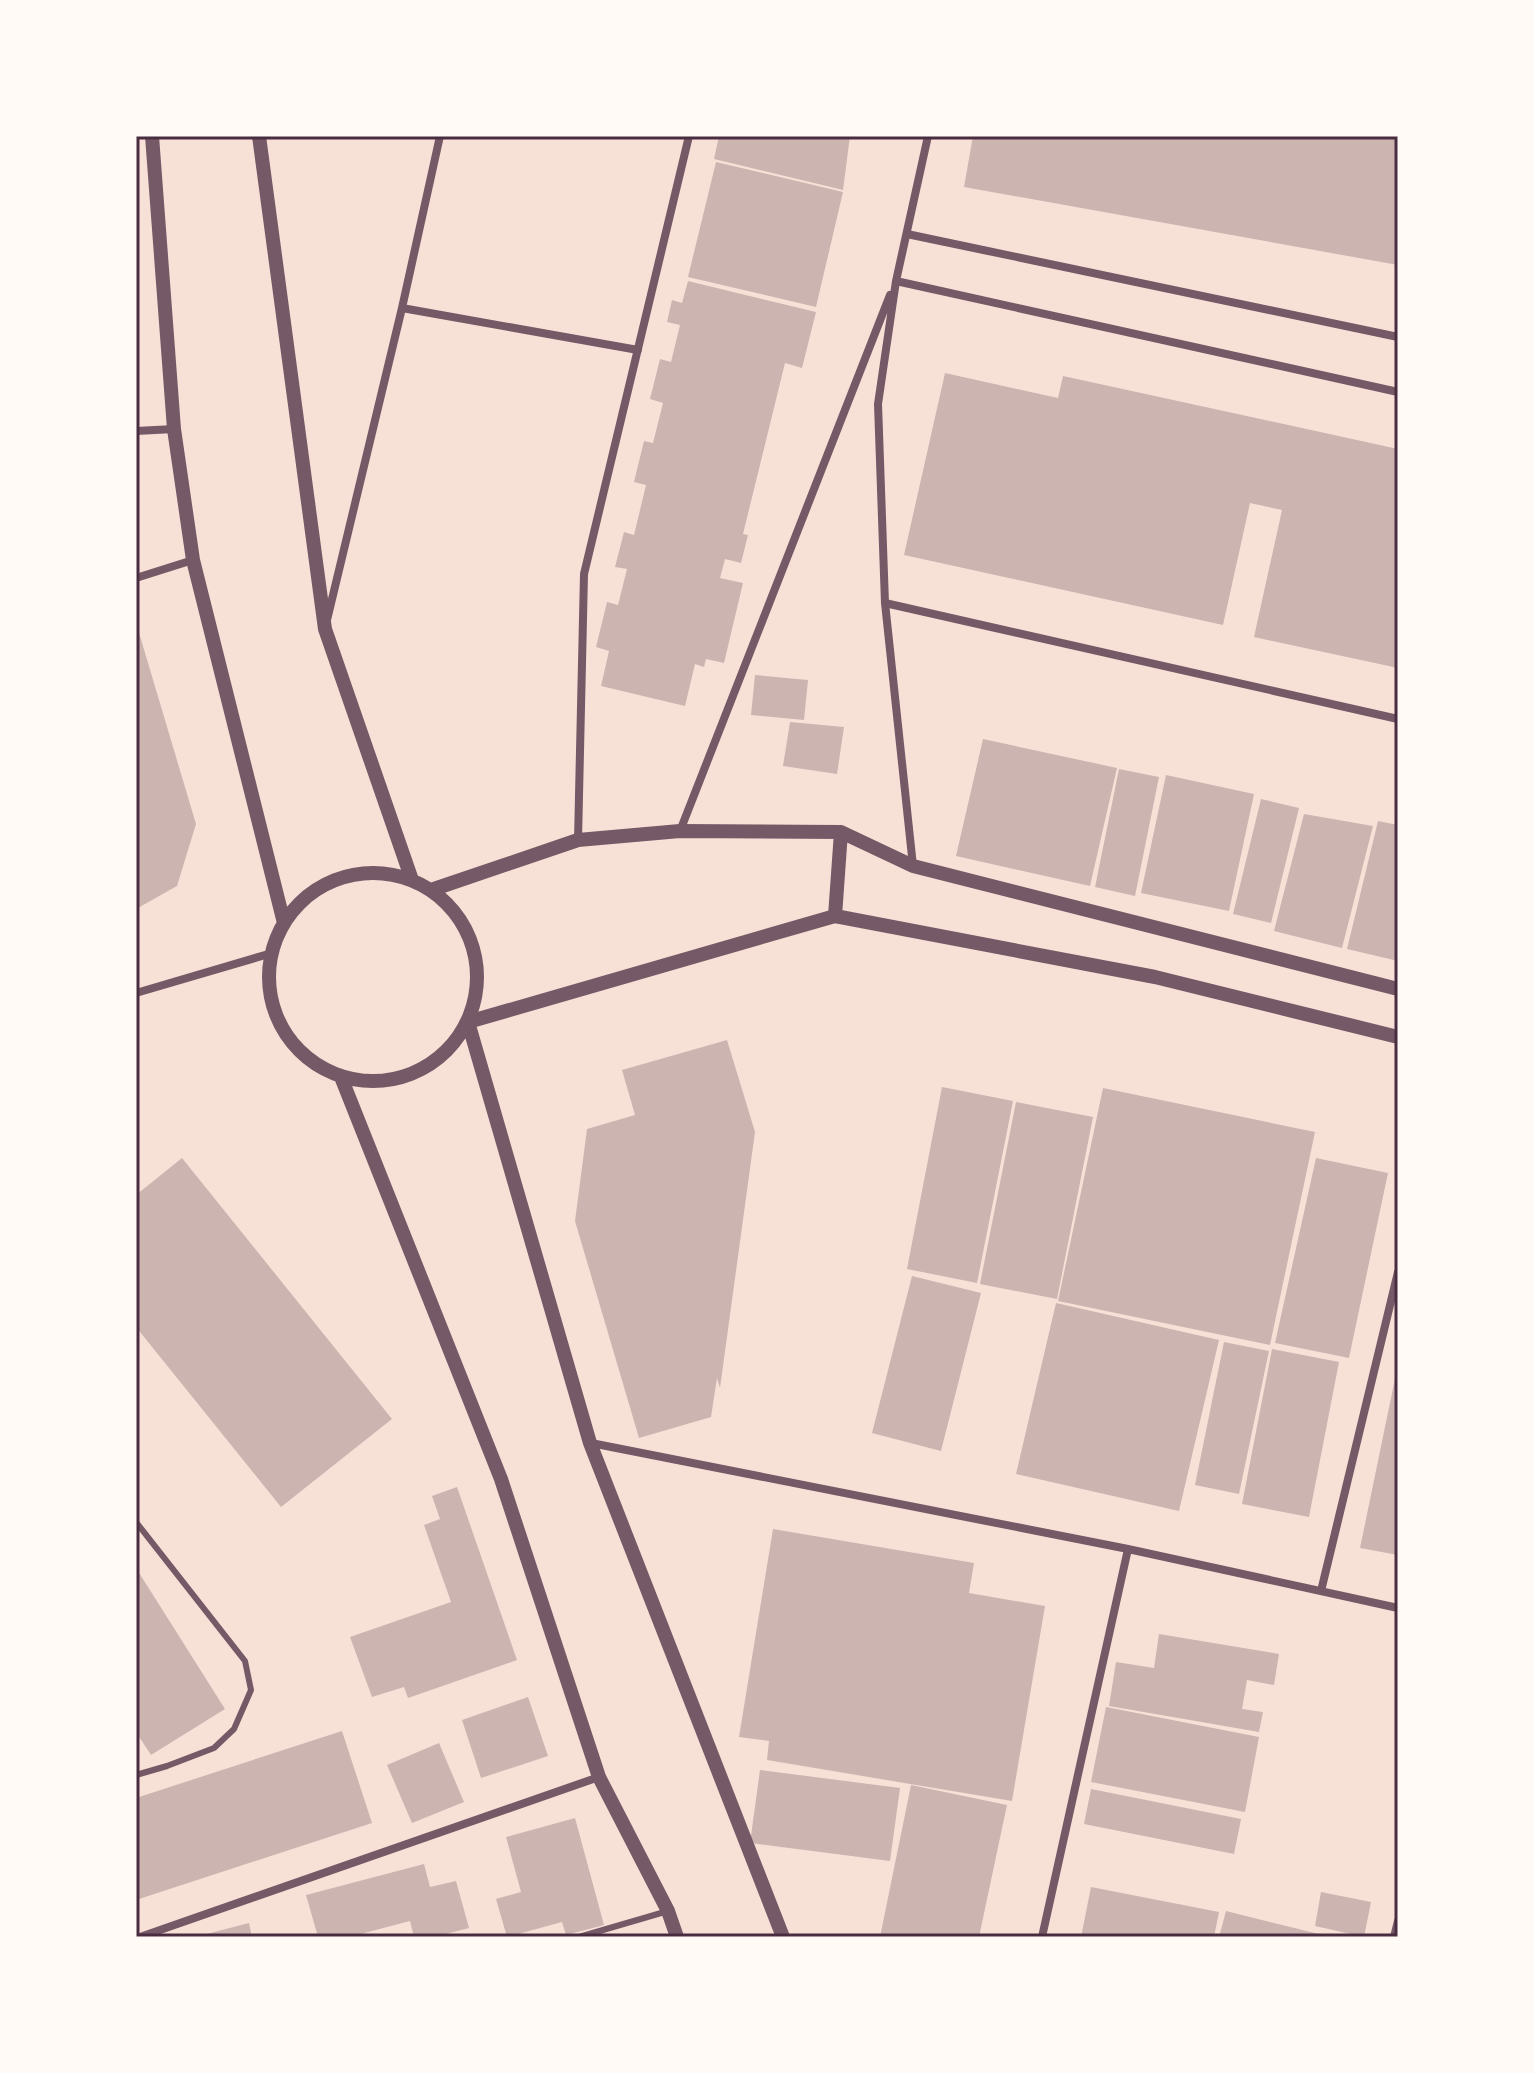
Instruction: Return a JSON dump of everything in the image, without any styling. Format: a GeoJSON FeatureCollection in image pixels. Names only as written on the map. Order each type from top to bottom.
{"type":"FeatureCollection","features":[{"type":"Feature","properties":{"kind":"street"},"geometry":{"type":"LineString","coordinates":[[152,136],[174,429],[193,560],[284,923]]}},
{"type":"Feature","properties":{"kind":"street"},"geometry":{"type":"LineString","coordinates":[[259,136],[325,629],[412,880]]}},
{"type":"Feature","properties":{"kind":"street"},"geometry":{"type":"LineString","coordinates":[[325,629],[440,136]]}},
{"type":"Feature","properties":{"kind":"street"},"geometry":{"type":"LineString","coordinates":[[578,840],[584,574],[689,136]]}},
{"type":"Feature","properties":{"kind":"street"},"geometry":{"type":"LineString","coordinates":[[913,866],[885,603],[878,404],[896,281],[928,136]]}},
{"type":"Feature","properties":{"kind":"street"},"geometry":{"type":"LineString","coordinates":[[907,234],[1398,337]]}},
{"type":"Feature","properties":{"kind":"street"},"geometry":{"type":"LineString","coordinates":[[896,281],[1398,392]]}},
{"type":"Feature","properties":{"kind":"street"},"geometry":{"type":"LineString","coordinates":[[680,831],[896,281]]}},
{"type":"Feature","properties":{"kind":"street"},"geometry":{"type":"LineString","coordinates":[[402,308],[638,350]]}},
{"type":"Feature","properties":{"kind":"street"},"geometry":{"type":"LineString","coordinates":[[136,431],[174,429]]}},
{"type":"Feature","properties":{"kind":"street"},"geometry":{"type":"LineString","coordinates":[[136,578],[193,560]]}},
{"type":"Feature","properties":{"kind":"street"},"geometry":{"type":"LineString","coordinates":[[885,603],[1398,719]]}},
{"type":"Feature","properties":{"kind":"street"},"geometry":{"type":"LineString","coordinates":[[431,890],[578,840],[680,831],[841,832],[913,866],[1398,989]]}},
{"type":"Feature","properties":{"kind":"street"},"geometry":{"type":"LineString","coordinates":[[835,916],[841,832]]}},
{"type":"Feature","properties":{"kind":"street"},"geometry":{"type":"LineString","coordinates":[[361,874],[391,875],[412,880],[431,890],[453,910],[469,935],[477,964],[476,993],[468,1022],[451,1046],[428,1066],[400,1078],[371,1082],[341,1077],[313,1062],[290,1041],[275,1014],[269,984],[272,953],[284,923],[306,897],[332,882],[361,874]]}},
{"type":"Feature","properties":{"kind":"street"},"geometry":{"type":"LineString","coordinates":[[468,1022],[835,916],[1155,977],[1398,1037]]}},
{"type":"Feature","properties":{"kind":"street"},"geometry":{"type":"LineString","coordinates":[[136,993],[272,953]]}},
{"type":"Feature","properties":{"kind":"street"},"geometry":{"type":"LineString","coordinates":[[468,1022],[590,1443],[783,1937]]}},
{"type":"Feature","properties":{"kind":"street"},"geometry":{"type":"LineString","coordinates":[[341,1077],[501,1479],[599,1777],[668,1911],[677,1937]]}},
{"type":"Feature","properties":{"kind":"street"},"geometry":{"type":"LineString","coordinates":[[1321,1591],[1398,1272]]}},
{"type":"Feature","properties":{"kind":"street"},"geometry":{"type":"LineString","coordinates":[[590,1443],[1128,1549],[1398,1608]]}},
{"type":"Feature","properties":{"kind":"street"},"geometry":{"type":"LineString","coordinates":[[1042,1937],[1128,1549]]}},
{"type":"Feature","properties":{"kind":"street"},"geometry":{"type":"LineString","coordinates":[[140,1937],[599,1777]]}},
{"type":"Feature","properties":{"kind":"street"},"geometry":{"type":"LineString","coordinates":[[1394,1937],[1398,1921]]}},
{"type":"Feature","properties":{"kind":"lane"},"geometry":{"type":"LineString","coordinates":[[136,1522],[245,1661],[251,1690],[234,1729],[214,1748],[136,1775]]}},
{"type":"Feature","properties":{"kind":"lane"},"geometry":{"type":"LineString","coordinates":[[579,1937],[668,1911]]}},
{"type":"Feature","properties":{"kind":"building"},"geometry":{"type":"Polygon","coordinates":[[[719,136],[850,136],[843,190],[714,159],[719,136]]]}},
{"type":"Feature","properties":{"kind":"building"},"geometry":{"type":"Polygon","coordinates":[[[973,136],[1398,136],[1398,265],[964,187],[973,136]]]}},
{"type":"Feature","properties":{"kind":"building"},"geometry":{"type":"Polygon","coordinates":[[[716,162],[843,192],[816,307],[688,277],[716,162]]]}},
{"type":"Feature","properties":{"kind":"building"},"geometry":{"type":"Polygon","coordinates":[[[688,281],[816,312],[802,368],[785,363],[743,534],[748,535],[741,563],[725,559],[720,578],[743,583],[724,663],[706,659],[704,667],[695,664],[685,706],[601,686],[609,651],[596,647],[607,602],[618,605],[627,569],[615,567],[624,532],[634,535],[646,485],[634,482],[644,441],[653,443],[663,403],[650,399],[660,359],[671,362],[680,325],[667,322],[672,300],[682,303],[688,281]]]}},
{"type":"Feature","properties":{"kind":"building"},"geometry":{"type":"Polygon","coordinates":[[[945,373],[1058,398],[1063,376],[1398,449],[1398,668],[1254,637],[1282,510],[1250,503],[1223,625],[904,555],[945,373]]]}},
{"type":"Feature","properties":{"kind":"building"},"geometry":{"type":"Polygon","coordinates":[[[137,626],[196,824],[177,886],[136,909],[137,626]]]}},
{"type":"Feature","properties":{"kind":"building"},"geometry":{"type":"Polygon","coordinates":[[[755,675],[808,680],[804,720],[751,715],[755,675]]]}},
{"type":"Feature","properties":{"kind":"building"},"geometry":{"type":"Polygon","coordinates":[[[790,722],[844,727],[837,774],[783,766],[790,722]]]}},
{"type":"Feature","properties":{"kind":"building"},"geometry":{"type":"Polygon","coordinates":[[[983,739],[1117,768],[1090,886],[956,856],[983,739]]]}},
{"type":"Feature","properties":{"kind":"building"},"geometry":{"type":"Polygon","coordinates":[[[1119,769],[1159,777],[1135,896],[1095,887],[1119,769]]]}},
{"type":"Feature","properties":{"kind":"building"},"geometry":{"type":"Polygon","coordinates":[[[1166,775],[1254,794],[1229,911],[1141,893],[1166,775]]]}},
{"type":"Feature","properties":{"kind":"building"},"geometry":{"type":"Polygon","coordinates":[[[1261,799],[1299,808],[1271,923],[1233,914],[1261,799]]]}},
{"type":"Feature","properties":{"kind":"building"},"geometry":{"type":"Polygon","coordinates":[[[1304,814],[1373,826],[1342,948],[1274,931],[1304,814]]]}},
{"type":"Feature","properties":{"kind":"building"},"geometry":{"type":"Polygon","coordinates":[[[1378,821],[1398,825],[1398,961],[1347,949],[1378,821]]]}},
{"type":"Feature","properties":{"kind":"building"},"geometry":{"type":"Polygon","coordinates":[[[727,1040],[755,1132],[720,1388],[717,1378],[711,1417],[639,1438],[575,1221],[587,1129],[635,1115],[622,1070],[727,1040]]]}},
{"type":"Feature","properties":{"kind":"building"},"geometry":{"type":"Polygon","coordinates":[[[942,1087],[1013,1101],[977,1283],[907,1269],[942,1087]]]}},
{"type":"Feature","properties":{"kind":"building"},"geometry":{"type":"Polygon","coordinates":[[[1103,1088],[1315,1132],[1270,1345],[1058,1301],[1103,1088]]]}},
{"type":"Feature","properties":{"kind":"building"},"geometry":{"type":"Polygon","coordinates":[[[1016,1102],[1093,1117],[1057,1299],[980,1284],[1016,1102]]]}},
{"type":"Feature","properties":{"kind":"building"},"geometry":{"type":"Polygon","coordinates":[[[182,1158],[392,1419],[281,1507],[136,1327],[136,1195],[182,1158]]]}},
{"type":"Feature","properties":{"kind":"building"},"geometry":{"type":"Polygon","coordinates":[[[1316,1158],[1388,1173],[1349,1358],[1275,1343],[1316,1158]]]}},
{"type":"Feature","properties":{"kind":"building"},"geometry":{"type":"Polygon","coordinates":[[[912,1276],[981,1293],[941,1451],[872,1433],[912,1276]]]}},
{"type":"Feature","properties":{"kind":"building"},"geometry":{"type":"Polygon","coordinates":[[[1056,1303],[1219,1340],[1179,1511],[1016,1474],[1056,1303]]]}},
{"type":"Feature","properties":{"kind":"building"},"geometry":{"type":"Polygon","coordinates":[[[1224,1342],[1269,1351],[1239,1494],[1195,1485],[1224,1342]]]}},
{"type":"Feature","properties":{"kind":"building"},"geometry":{"type":"Polygon","coordinates":[[[1272,1349],[1339,1362],[1309,1517],[1242,1504],[1272,1349]]]}},
{"type":"Feature","properties":{"kind":"building"},"geometry":{"type":"Polygon","coordinates":[[[1398,1369],[1398,1555],[1360,1548],[1398,1369]]]}},
{"type":"Feature","properties":{"kind":"building"},"geometry":{"type":"Polygon","coordinates":[[[457,1487],[517,1660],[408,1698],[404,1687],[372,1697],[350,1637],[451,1602],[424,1525],[440,1519],[432,1496],[457,1487]]]}},
{"type":"Feature","properties":{"kind":"building"},"geometry":{"type":"Polygon","coordinates":[[[773,1529],[974,1563],[969,1593],[1045,1606],[1012,1801],[767,1760],[769,1741],[739,1737],[773,1529]]]}},
{"type":"Feature","properties":{"kind":"building"},"geometry":{"type":"Polygon","coordinates":[[[136,1568],[225,1709],[151,1755],[136,1732],[136,1568]]]}},
{"type":"Feature","properties":{"kind":"building"},"geometry":{"type":"Polygon","coordinates":[[[1159,1634],[1279,1654],[1274,1685],[1247,1680],[1242,1709],[1263,1712],[1259,1732],[1109,1706],[1116,1662],[1154,1668],[1159,1634]]]}},
{"type":"Feature","properties":{"kind":"building"},"geometry":{"type":"Polygon","coordinates":[[[528,1697],[548,1756],[481,1778],[462,1720],[528,1697]]]}},
{"type":"Feature","properties":{"kind":"building"},"geometry":{"type":"Polygon","coordinates":[[[1106,1707],[1259,1737],[1245,1812],[1091,1782],[1106,1707]]]}},
{"type":"Feature","properties":{"kind":"building"},"geometry":{"type":"Polygon","coordinates":[[[342,1731],[372,1823],[136,1900],[136,1798],[342,1731]]]}},
{"type":"Feature","properties":{"kind":"building"},"geometry":{"type":"Polygon","coordinates":[[[439,1743],[464,1802],[412,1823],[387,1765],[439,1743]]]}},
{"type":"Feature","properties":{"kind":"building"},"geometry":{"type":"Polygon","coordinates":[[[760,1770],[900,1788],[890,1861],[750,1843],[760,1770]]]}},
{"type":"Feature","properties":{"kind":"building"},"geometry":{"type":"Polygon","coordinates":[[[911,1785],[1007,1805],[979,1937],[880,1937],[911,1785]]]}},
{"type":"Feature","properties":{"kind":"building"},"geometry":{"type":"Polygon","coordinates":[[[1091,1789],[1241,1819],[1234,1854],[1084,1824],[1091,1789]]]}},
{"type":"Feature","properties":{"kind":"building"},"geometry":{"type":"Polygon","coordinates":[[[575,1818],[604,1925],[566,1935],[562,1922],[507,1937],[496,1899],[521,1892],[506,1837],[575,1818]]]}},
{"type":"Feature","properties":{"kind":"building"},"geometry":{"type":"Polygon","coordinates":[[[424,1864],[430,1887],[456,1881],[469,1928],[434,1937],[414,1937],[410,1921],[349,1937],[318,1937],[306,1895],[424,1864]]]}},
{"type":"Feature","properties":{"kind":"building"},"geometry":{"type":"Polygon","coordinates":[[[1091,1887],[1219,1912],[1214,1937],[1081,1937],[1091,1887]]]}},
{"type":"Feature","properties":{"kind":"building"},"geometry":{"type":"Polygon","coordinates":[[[1321,1892],[1371,1902],[1364,1937],[1315,1926],[1321,1892]]]}},
{"type":"Feature","properties":{"kind":"building"},"geometry":{"type":"Polygon","coordinates":[[[1226,1911],[1327,1936],[1327,1937],[1219,1937],[1226,1911]]]}},
{"type":"Feature","properties":{"kind":"building"},"geometry":{"type":"Polygon","coordinates":[[[249,1923],[252,1937],[199,1937],[199,1936],[249,1923]]]}}]}
